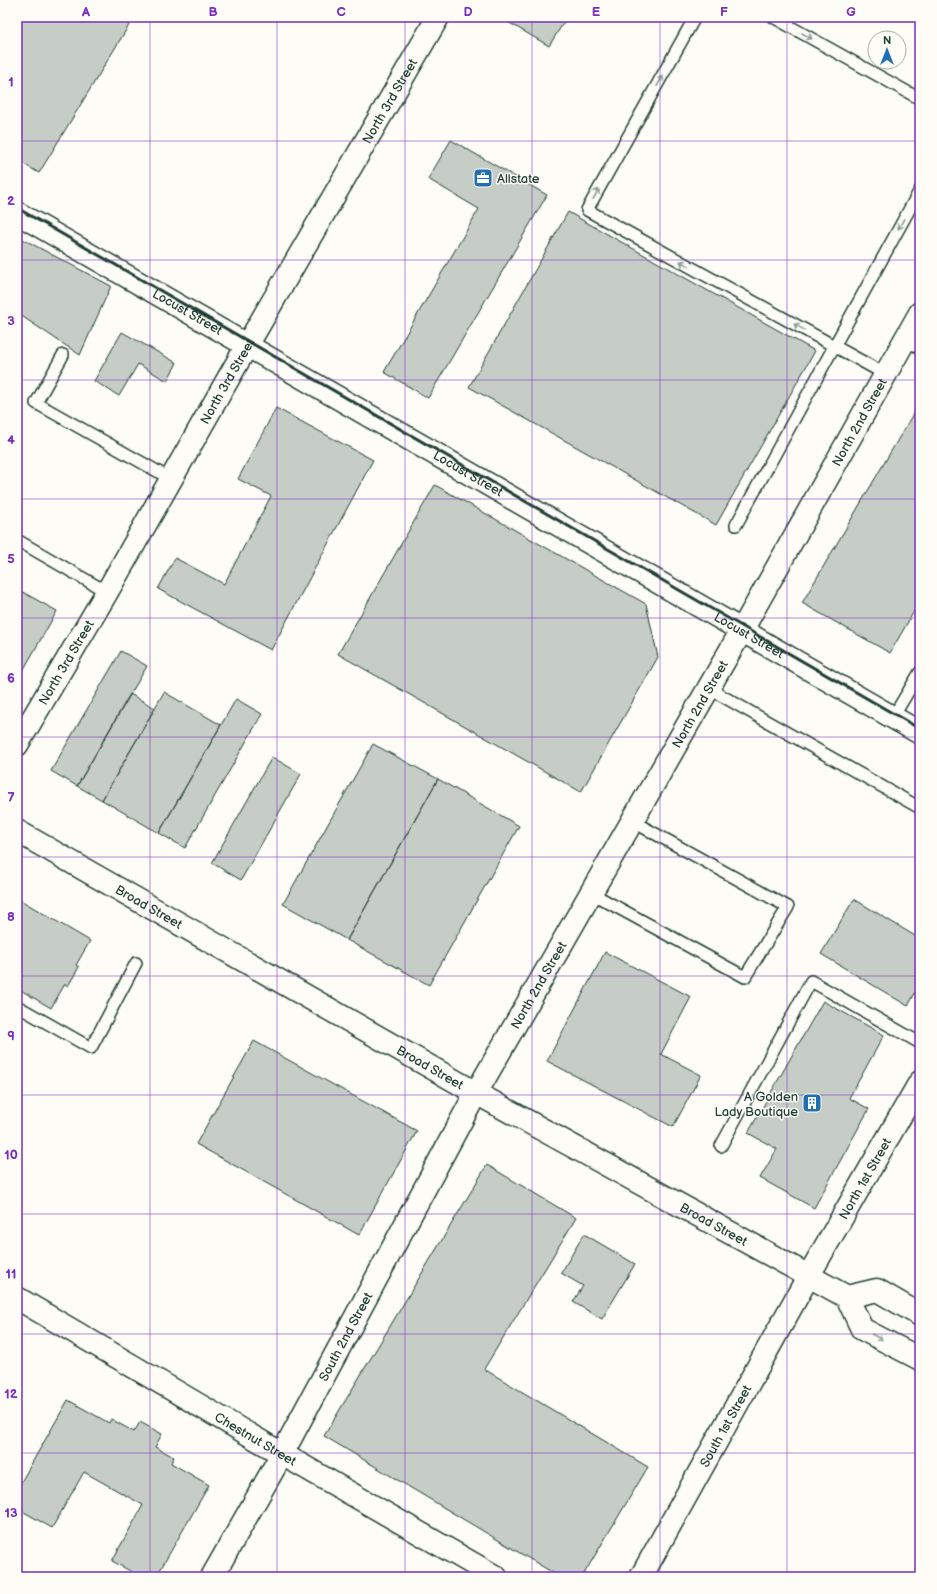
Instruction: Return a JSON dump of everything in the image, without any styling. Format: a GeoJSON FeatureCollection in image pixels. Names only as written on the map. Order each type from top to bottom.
{"type":"FeatureCollection","features":[{"type":"Feature","properties":{"kind":"street","name":"North 3rd Street"},"geometry":{"type":"LineString","coordinates":[[17,745],[107,592],[438,17]]}},
{"type":"Feature","properties":{"kind":"street","name":"Locust Street"},"geometry":{"type":"LineString","coordinates":[[17,212],[920,733]]}},
{"type":"Feature","properties":{"kind":"street","name":"North 2nd Street"},"geometry":{"type":"LineString","coordinates":[[476,1093],[742,630],[885,374],[912,344],[920,313]]}},
{"type":"Feature","properties":{"kind":"street","name":"Broad Street"},"geometry":{"type":"LineString","coordinates":[[17,831],[476,1093],[847,1297]]}},
{"type":"Feature","properties":{"kind":"street","name":"North 1st Street"},"geometry":{"type":"LineString","coordinates":[[809,1276],[920,1082]]}},
{"type":"Feature","properties":{"kind":"street","name":"South 2nd Street"},"geometry":{"type":"LineString","coordinates":[[212,1577],[282,1454],[476,1093]]}},
{"type":"Feature","properties":{"kind":"street","name":"South 1st Street"},"geometry":{"type":"LineString","coordinates":[[641,1577],[809,1276]]}},
{"type":"Feature","properties":{"kind":"street"},"geometry":{"type":"LineString","coordinates":[[920,1315],[877,1290],[847,1297],[862,1329],[920,1359]]}},
{"type":"Feature","properties":{"kind":"street","name":"Chestnut Street"},"geometry":{"type":"LineString","coordinates":[[17,1298],[282,1454],[496,1577]]}},
{"type":"Feature","properties":{"kind":"lane"},"geometry":{"type":"LineString","coordinates":[[695,17],[588,210],[885,374]]}},
{"type":"Feature","properties":{"kind":"lane"},"geometry":{"type":"LineString","coordinates":[[773,17],[920,99]]}},
{"type":"Feature","properties":{"kind":"lane"},"geometry":{"type":"LineString","coordinates":[[736,525],[920,190]]}},
{"type":"Feature","properties":{"kind":"lane"},"geometry":{"type":"LineString","coordinates":[[63,355],[36,403],[171,479]]}},
{"type":"Feature","properties":{"kind":"lane"},"geometry":{"type":"LineString","coordinates":[[17,540],[107,592]]}},
{"type":"Feature","properties":{"kind":"lane"},"geometry":{"type":"LineString","coordinates":[[893,717],[920,672]]}},
{"type":"Feature","properties":{"kind":"lane"},"geometry":{"type":"LineString","coordinates":[[708,688],[920,808]]}},
{"type":"Feature","properties":{"kind":"lane"},"geometry":{"type":"LineString","coordinates":[[591,892],[745,977],[788,907],[632,821]]}},
{"type":"Feature","properties":{"kind":"lane"},"geometry":{"type":"LineString","coordinates":[[17,1006],[91,1048],[136,963]]}},
{"type":"Feature","properties":{"kind":"lane"},"geometry":{"type":"LineString","coordinates":[[721,1146],[811,981],[920,1043]]}},
{"type":"Feature","properties":{"kind":"building"},"geometry":{"type":"Polygon","coordinates":[[[17,17],[134,17],[39,173],[17,160],[17,17]]]}},
{"type":"Feature","properties":{"kind":"building"},"geometry":{"type":"Polygon","coordinates":[[[567,17],[549,46],[501,18],[567,17]]]}},
{"type":"Feature","properties":{"kind":"building"},"geometry":{"type":"Polygon","coordinates":[[[451,140],[547,195],[428,398],[384,372],[479,209],[428,179],[451,140]]]}},
{"type":"Feature","properties":{"kind":"building"},"geometry":{"type":"Polygon","coordinates":[[[568,212],[815,351],[716,525],[469,387],[568,212]]]}},
{"type":"Feature","properties":{"kind":"building"},"geometry":{"type":"Polygon","coordinates":[[[17,236],[111,286],[80,355],[17,313],[17,236]]]}},
{"type":"Feature","properties":{"kind":"building"},"geometry":{"type":"Polygon","coordinates":[[[122,332],[177,363],[167,381],[138,364],[119,396],[94,381],[122,332]]]}},
{"type":"Feature","properties":{"kind":"building"},"geometry":{"type":"Polygon","coordinates":[[[920,402],[920,601],[890,653],[802,603],[920,402]]]}},
{"type":"Feature","properties":{"kind":"building"},"geometry":{"type":"Polygon","coordinates":[[[276,408],[373,460],[271,650],[158,589],[175,558],[224,584],[271,496],[238,479],[276,408]]]}},
{"type":"Feature","properties":{"kind":"building"},"geometry":{"type":"Polygon","coordinates":[[[435,485],[646,604],[658,657],[581,792],[338,654],[435,485]]]}},
{"type":"Feature","properties":{"kind":"building"},"geometry":{"type":"Polygon","coordinates":[[[17,589],[57,611],[17,681],[17,589]]]}},
{"type":"Feature","properties":{"kind":"building"},"geometry":{"type":"Polygon","coordinates":[[[121,651],[147,666],[77,786],[51,771],[121,651]]]}},
{"type":"Feature","properties":{"kind":"building"},"geometry":{"type":"Polygon","coordinates":[[[164,692],[221,725],[159,833],[102,800],[164,692]]]}},
{"type":"Feature","properties":{"kind":"building"},"geometry":{"type":"Polygon","coordinates":[[[130,694],[155,708],[102,800],[77,786],[130,694]]]}},
{"type":"Feature","properties":{"kind":"building"},"geometry":{"type":"Polygon","coordinates":[[[236,699],[262,714],[185,848],[159,833],[236,699]]]}},
{"type":"Feature","properties":{"kind":"building"},"geometry":{"type":"Polygon","coordinates":[[[373,744],[438,779],[347,940],[283,904],[373,744]]]}},
{"type":"Feature","properties":{"kind":"building"},"geometry":{"type":"Polygon","coordinates":[[[272,757],[301,774],[241,880],[212,863],[272,757]]]}},
{"type":"Feature","properties":{"kind":"building"},"geometry":{"type":"Polygon","coordinates":[[[438,779],[519,826],[429,985],[347,940],[438,779]]]}},
{"type":"Feature","properties":{"kind":"building"},"geometry":{"type":"Polygon","coordinates":[[[17,898],[90,941],[76,965],[79,967],[68,986],[65,984],[51,1008],[17,988],[17,898]]]}},
{"type":"Feature","properties":{"kind":"building"},"geometry":{"type":"Polygon","coordinates":[[[854,899],[920,939],[920,984],[908,1006],[821,954],[854,899]]]}},
{"type":"Feature","properties":{"kind":"building"},"geometry":{"type":"Polygon","coordinates":[[[605,952],[691,997],[661,1054],[701,1075],[673,1127],[547,1061],[605,952]]]}},
{"type":"Feature","properties":{"kind":"building","name":"A Golden Lady Boutique"},"geometry":{"type":"Polygon","coordinates":[[[823,1001],[884,1035],[849,1098],[869,1109],[814,1208],[760,1178],[777,1149],[748,1133],[823,1001]]]}},
{"type":"Feature","properties":{"kind":"building"},"geometry":{"type":"Polygon","coordinates":[[[254,1041],[417,1131],[359,1235],[196,1144],[254,1041]]]}},
{"type":"Feature","properties":{"kind":"building"},"geometry":{"type":"Polygon","coordinates":[[[487,1165],[576,1218],[484,1369],[648,1467],[582,1577],[560,1577],[324,1436],[487,1165]]]}},
{"type":"Feature","properties":{"kind":"building"},"geometry":{"type":"Polygon","coordinates":[[[584,1234],[635,1264],[602,1319],[573,1302],[583,1286],[561,1273],[584,1234]]]}},
{"type":"Feature","properties":{"kind":"building"},"geometry":{"type":"Polygon","coordinates":[[[68,1400],[109,1423],[111,1419],[134,1432],[140,1422],[162,1434],[155,1447],[174,1457],[171,1463],[209,1485],[156,1577],[141,1577],[112,1561],[143,1505],[84,1472],[52,1528],[17,1508],[17,1489],[68,1400]]]}},
{"type":"Feature","properties":{"kind":"railway"},"geometry":{"type":"LineString","coordinates":[[17,208],[920,729]]}},
{"type":"Feature","properties":{"kind":"place","name":"Allstate"},"geometry":{"type":"Point","coordinates":[483,178]}},
{"type":"Feature","properties":{"kind":"place","name":"A Golden Lady Boutique"},"geometry":{"type":"Point","coordinates":[812,1103]}}]}
